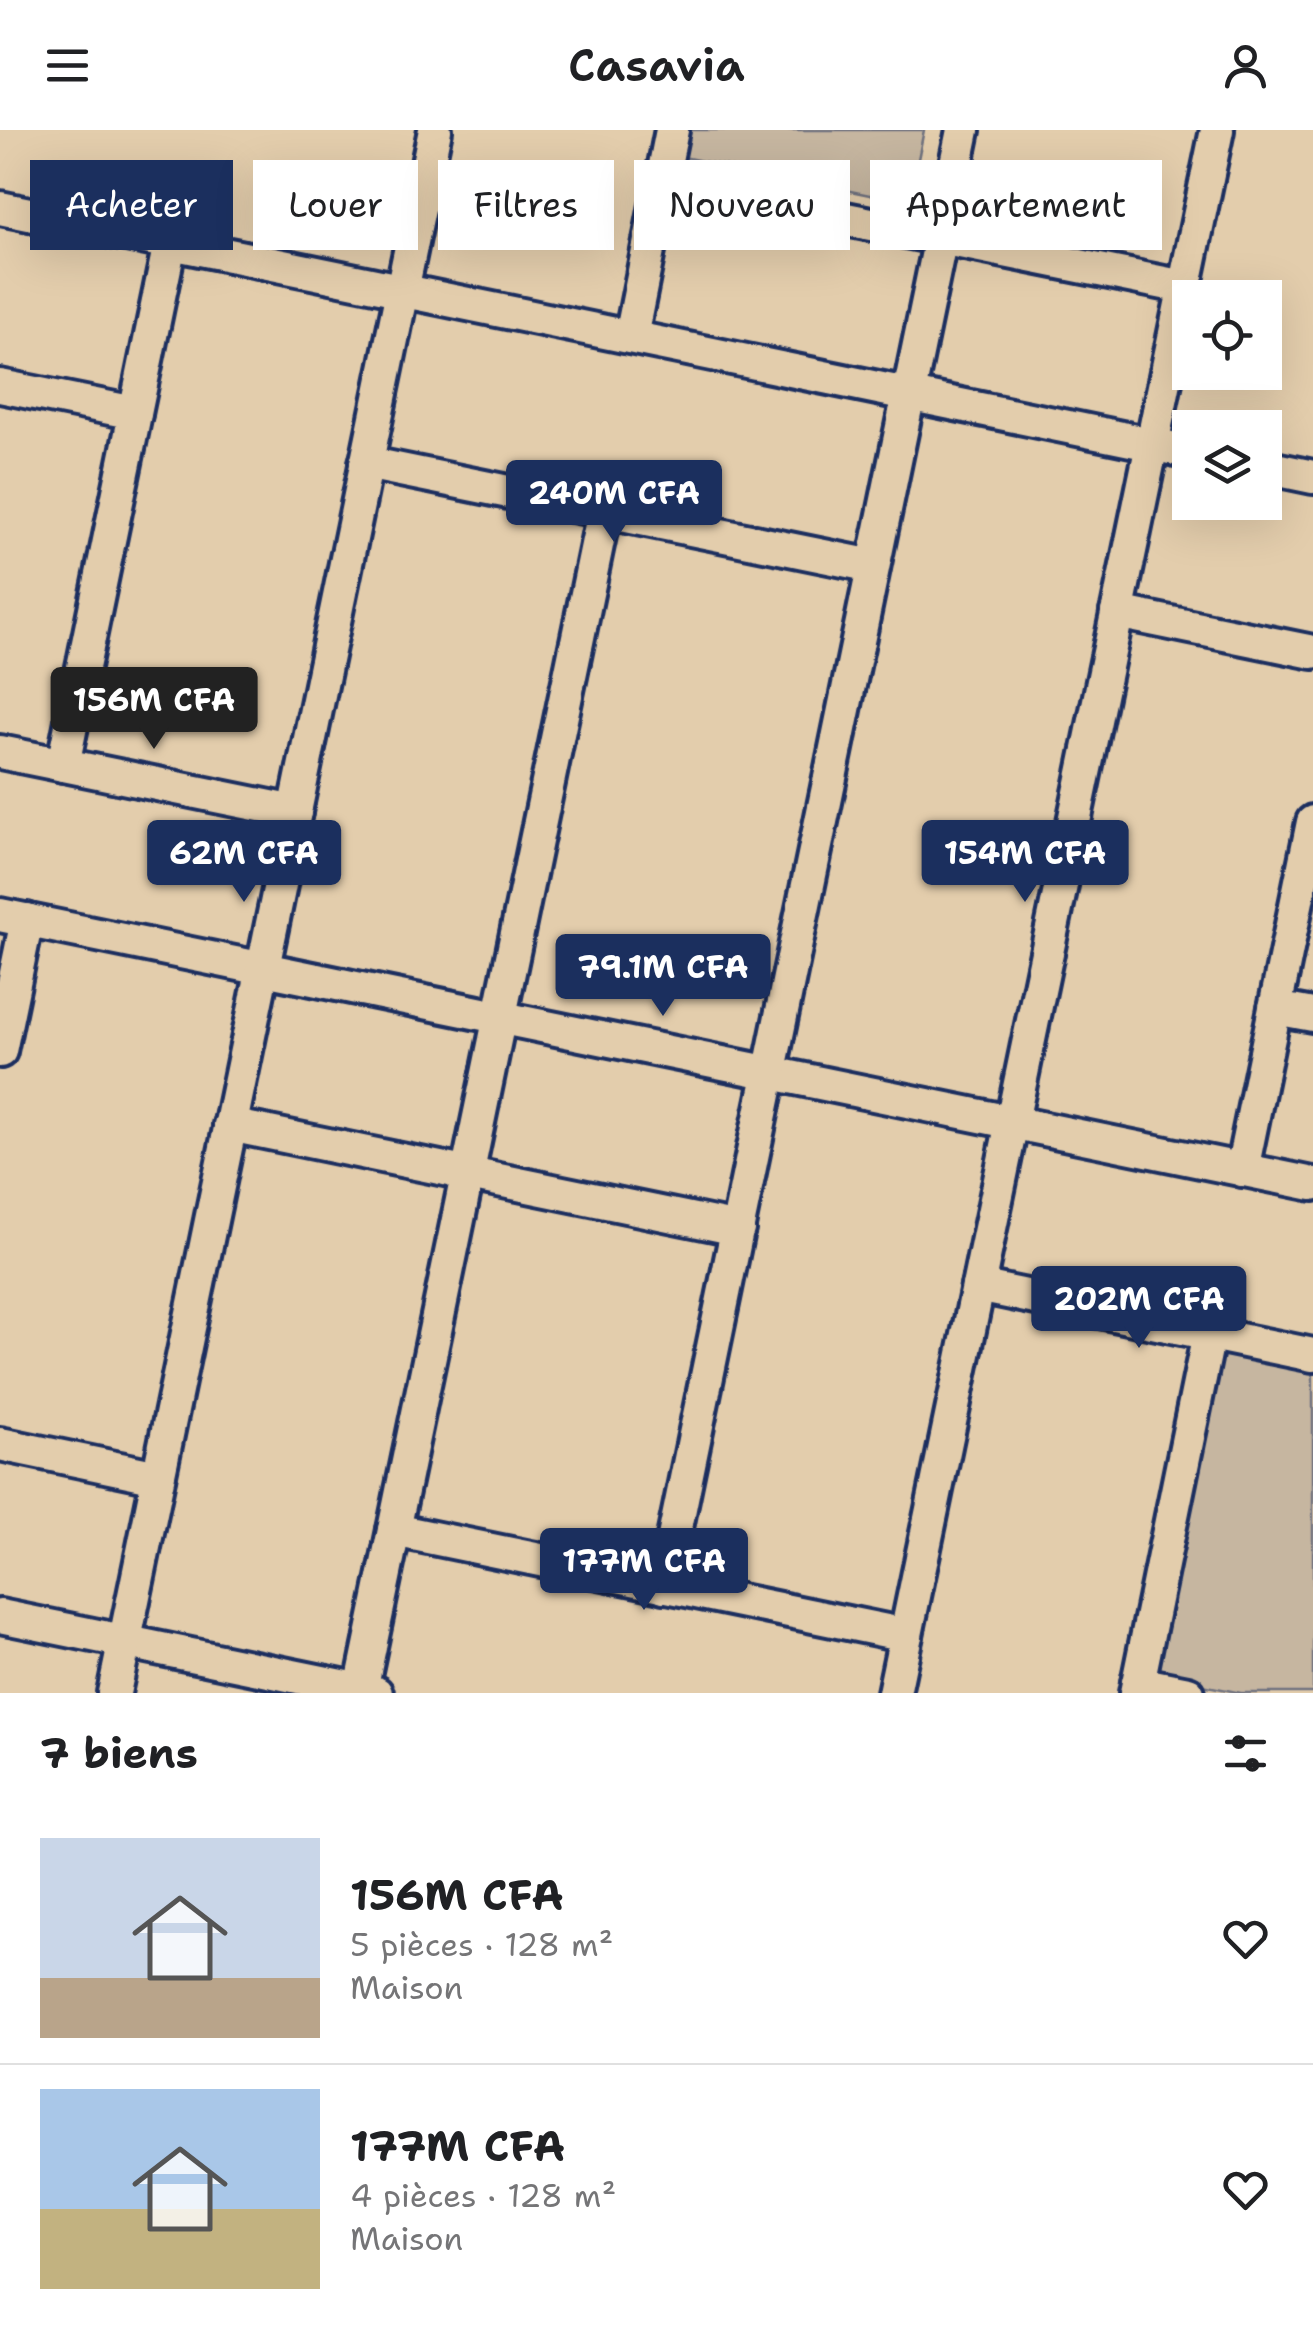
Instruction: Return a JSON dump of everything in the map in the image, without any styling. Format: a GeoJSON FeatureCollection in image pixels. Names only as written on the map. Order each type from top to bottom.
{"type":"FeatureCollection","features":[{"type":"Feature","properties":{"kind":"street"},"geometry":{"type":"LineString","coordinates":[[666,160],[672,130]]}},
{"type":"Feature","properties":{"kind":"street"},"geometry":{"type":"LineString","coordinates":[[957,160],[963,130]]}},
{"type":"Feature","properties":{"kind":"street"},"geometry":{"type":"LineString","coordinates":[[1185,280],[1217,130]]}},
{"type":"Feature","properties":{"kind":"street"},"geometry":{"type":"LineString","coordinates":[[114,1693],[402,290],[425,132]]}},
{"type":"Feature","properties":{"kind":"street"},"geometry":{"type":"LineString","coordinates":[[0,208],[30,214]]}},
{"type":"Feature","properties":{"kind":"street"},"geometry":{"type":"LineString","coordinates":[[63,765],[169,250]]}},
{"type":"Feature","properties":{"kind":"street"},"geometry":{"type":"LineString","coordinates":[[205,250],[1172,448]]}},
{"type":"Feature","properties":{"kind":"street"},"geometry":{"type":"LineString","coordinates":[[631,337],[648,250]]}},
{"type":"Feature","properties":{"kind":"street"},"geometry":{"type":"LineString","coordinates":[[664,1586],[939,250]]}},
{"type":"Feature","properties":{"kind":"street"},"geometry":{"type":"LineString","coordinates":[[1001,250],[1172,285]]}},
{"type":"Feature","properties":{"kind":"street"},"geometry":{"type":"LineString","coordinates":[[894,1693],[1172,344]]}},
{"type":"Feature","properties":{"kind":"street"},"geometry":{"type":"LineString","coordinates":[[0,386],[136,414]]}},
{"type":"Feature","properties":{"kind":"street"},"geometry":{"type":"LineString","coordinates":[[366,463],[873,566]]}},
{"type":"Feature","properties":{"kind":"street"},"geometry":{"type":"LineString","coordinates":[[1282,471],[1313,477]]}},
{"type":"Feature","properties":{"kind":"street"},"geometry":{"type":"LineString","coordinates":[[0,1616],[369,1692],[394,1530],[604,512]]}},
{"type":"Feature","properties":{"kind":"street"},"geometry":{"type":"LineString","coordinates":[[1117,612],[1313,652]]}},
{"type":"Feature","properties":{"kind":"street"},"geometry":{"type":"LineString","coordinates":[[0,752],[295,812]]}},
{"type":"Feature","properties":{"kind":"street"},"geometry":{"type":"LineString","coordinates":[[1242,1170],[1313,822]]}},
{"type":"Feature","properties":{"kind":"street"},"geometry":{"type":"LineString","coordinates":[[0,1051],[13,918],[1313,1184]]}},
{"type":"Feature","properties":{"kind":"street"},"geometry":{"type":"LineString","coordinates":[[1275,1008],[1313,1015]]}},
{"type":"Feature","properties":{"kind":"street"},"geometry":{"type":"LineString","coordinates":[[230,1125],[738,1229]]}},
{"type":"Feature","properties":{"kind":"street"},"geometry":{"type":"LineString","coordinates":[[978,1286],[1313,1355]]}},
{"type":"Feature","properties":{"kind":"street"},"geometry":{"type":"LineString","coordinates":[[1188,1693],[1137,1688],[1209,1334]]}},
{"type":"Feature","properties":{"kind":"street"},"geometry":{"type":"LineString","coordinates":[[0,1444],[158,1476]]}},
{"type":"Feature","properties":{"kind":"street"},"geometry":{"type":"LineString","coordinates":[[394,1530],[906,1635]]}},
{"type":"Feature","properties":{"kind":"shaded area"},"geometry":{"type":"Polygon","coordinates":[[[688,130],[924,130],[918,160],[870,160],[870,195],[850,191],[850,160],[683,157],[688,130]]]}},
{"type":"Feature","properties":{"kind":"shaded area"},"geometry":{"type":"Polygon","coordinates":[[[1219,1343],[1313,1363],[1313,1693],[1241,1693],[1150,1674],[1219,1343]]]}}]}
